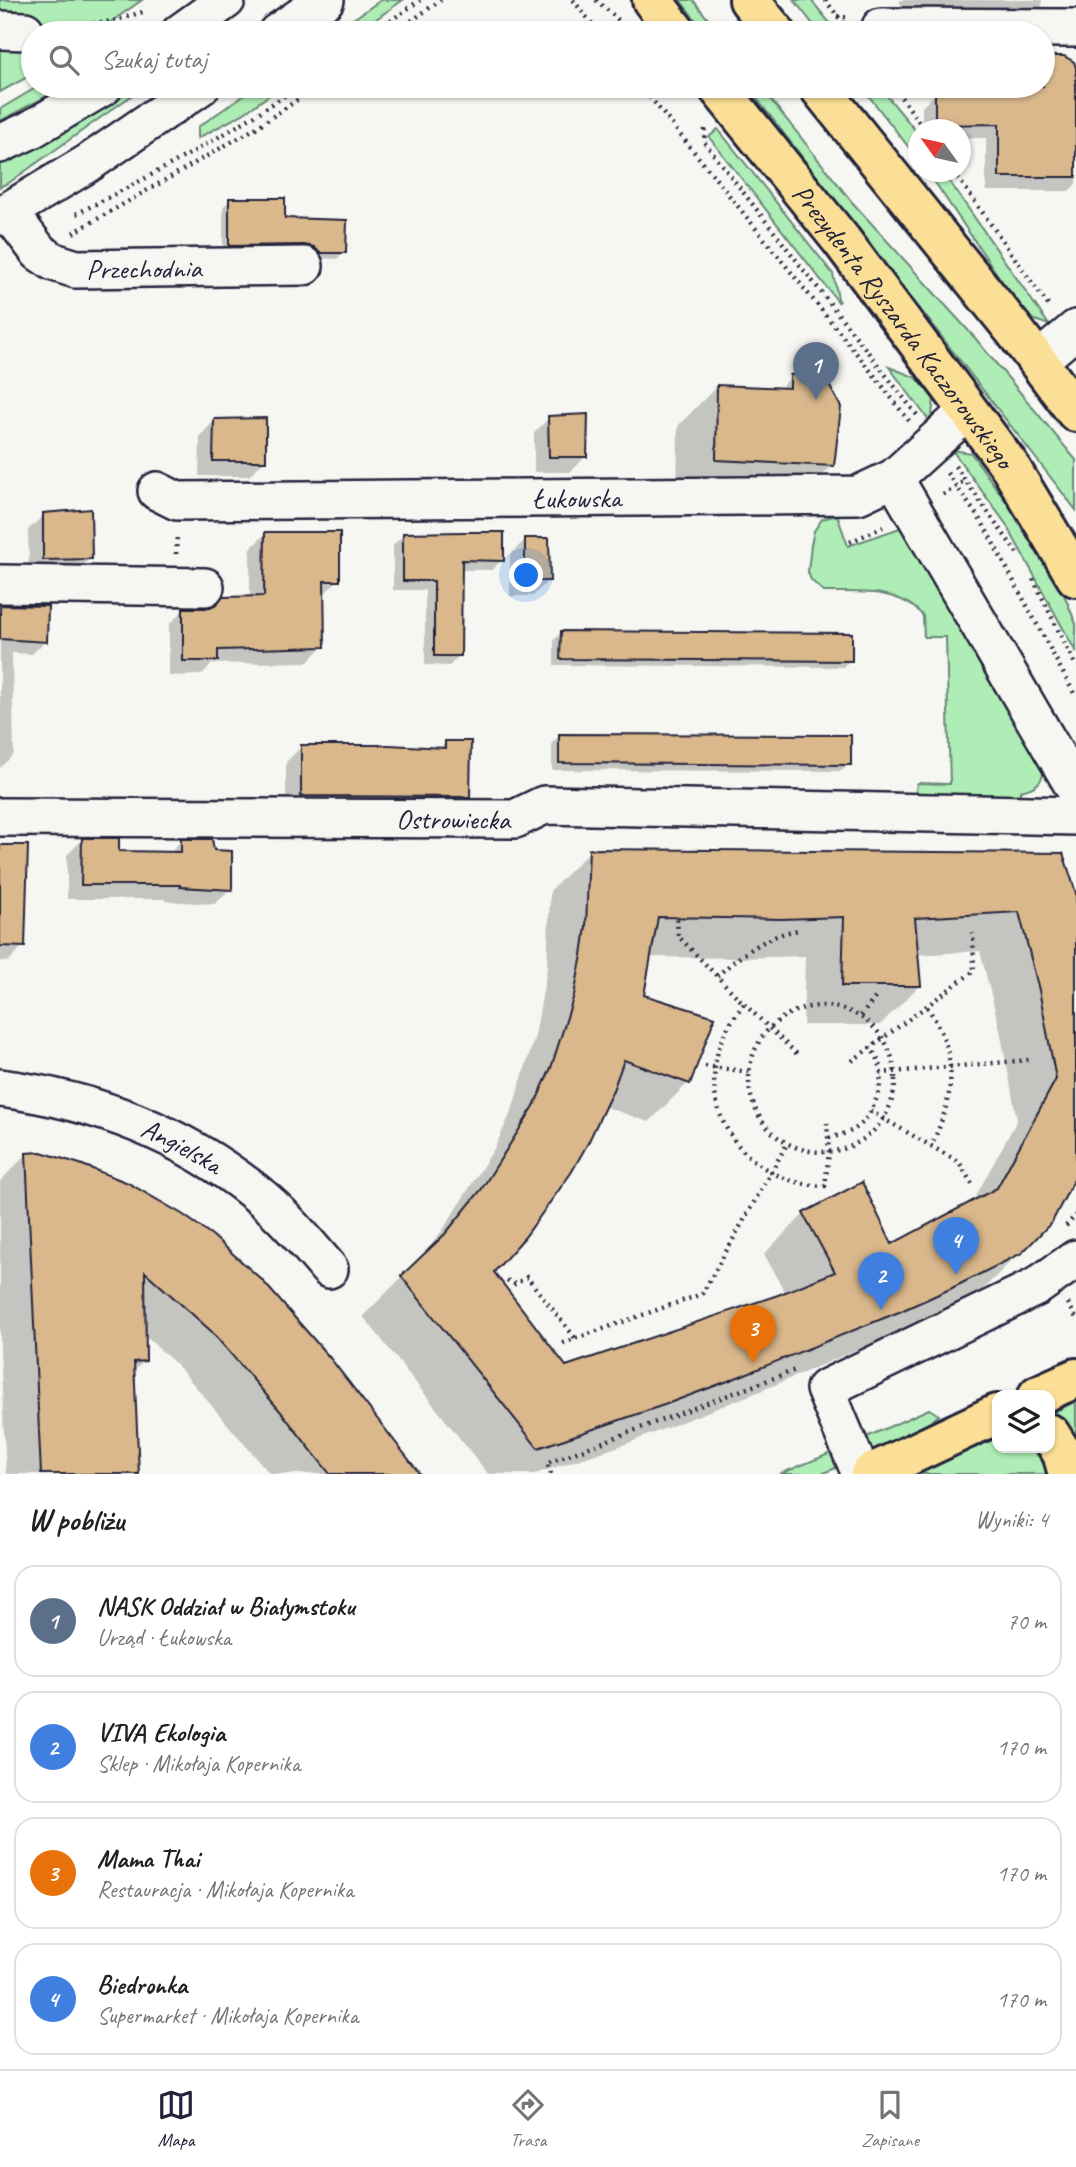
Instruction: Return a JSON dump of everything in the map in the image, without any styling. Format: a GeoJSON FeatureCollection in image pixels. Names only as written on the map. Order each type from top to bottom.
{"type":"FeatureCollection","features":[{"type":"Feature","properties":{"kind":"main road"},"geometry":{"type":"LineString","coordinates":[[652,0],[668,21]]}},
{"type":"Feature","properties":{"kind":"main road"},"geometry":{"type":"LineString","coordinates":[[749,0],[766,21]]}},
{"type":"Feature","properties":{"kind":"main road"},"geometry":{"type":"LineString","coordinates":[[828,98],[1076,412]]}},
{"type":"Feature","properties":{"kind":"main road","name":"Prezydenta Ryszarda Kaczorowskiego"},"geometry":{"type":"LineString","coordinates":[[704,102],[842,241],[1009,465],[1076,577]]}},
{"type":"Feature","properties":{"kind":"main road"},"geometry":{"type":"LineString","coordinates":[[1049,1390],[1076,1378]]}},
{"type":"Feature","properties":{"kind":"main road"},"geometry":{"type":"LineString","coordinates":[[870,1474],[992,1416]]}},
{"type":"Feature","properties":{"kind":"main road"},"geometry":{"type":"LineString","coordinates":[[1055,1442],[1062,1453],[1068,1474]]}},
{"type":"Feature","properties":{"kind":"street"},"geometry":{"type":"LineString","coordinates":[[197,21],[226,0]]}},
{"type":"Feature","properties":{"kind":"street"},"geometry":{"type":"LineString","coordinates":[[293,21],[317,3]]}},
{"type":"Feature","properties":{"kind":"street"},"geometry":{"type":"LineString","coordinates":[[1055,28],[1076,28]]}},
{"type":"Feature","properties":{"kind":"street"},"geometry":{"type":"LineString","coordinates":[[0,144],[30,130],[84,98]]}},
{"type":"Feature","properties":{"kind":"street"},"geometry":{"type":"LineString","coordinates":[[19,229],[87,164],[183,98]]}},
{"type":"Feature","properties":{"kind":"street","name":"Przechodnia"},"geometry":{"type":"LineString","coordinates":[[19,229],[54,262],[76,269],[304,266]]}},
{"type":"Feature","properties":{"kind":"street"},"geometry":{"type":"LineString","coordinates":[[1038,361],[1073,332]]}},
{"type":"Feature","properties":{"kind":"street","name":"Łukowska"},"geometry":{"type":"LineString","coordinates":[[167,496],[858,495],[894,478],[968,411]]}},
{"type":"Feature","properties":{"kind":"street"},"geometry":{"type":"LineString","coordinates":[[894,478],[1076,790]]}},
{"type":"Feature","properties":{"kind":"street"},"geometry":{"type":"LineString","coordinates":[[0,584],[190,587]]}},
{"type":"Feature","properties":{"kind":"street","name":"Ostrowiecka"},"geometry":{"type":"LineString","coordinates":[[0,817],[515,819],[544,805],[1076,816]]}},
{"type":"Feature","properties":{"kind":"street","name":"Angielska"},"geometry":{"type":"LineString","coordinates":[[0,1088],[56,1097],[150,1128],[184,1144],[238,1179],[277,1212],[329,1269]]}},
{"type":"Feature","properties":{"kind":"street"},"geometry":{"type":"LineString","coordinates":[[861,1474],[825,1389],[1036,1286],[1076,1259]]}},
{"type":"Feature","properties":{"kind":"path"},"geometry":{"type":"LineString","coordinates":[[390,21],[420,0]]}},
{"type":"Feature","properties":{"kind":"path"},"geometry":{"type":"LineString","coordinates":[[411,21],[441,0]]}},
{"type":"Feature","properties":{"kind":"path"},"geometry":{"type":"LineString","coordinates":[[573,0],[590,21]]}},
{"type":"Feature","properties":{"kind":"path"},"geometry":{"type":"LineString","coordinates":[[596,0],[620,21]]}},
{"type":"Feature","properties":{"kind":"path"},"geometry":{"type":"LineString","coordinates":[[825,0],[854,21]]}},
{"type":"Feature","properties":{"kind":"path"},"geometry":{"type":"LineString","coordinates":[[113,21],[146,11]]}},
{"type":"Feature","properties":{"kind":"path"},"geometry":{"type":"LineString","coordinates":[[19,229],[186,157],[249,121],[282,98]]}},
{"type":"Feature","properties":{"kind":"path"},"geometry":{"type":"LineString","coordinates":[[19,229],[147,192],[254,129],[300,98]]}},
{"type":"Feature","properties":{"kind":"path"},"geometry":{"type":"LineString","coordinates":[[650,98],[932,443],[983,524],[1076,697]]}},
{"type":"Feature","properties":{"kind":"path"},"geometry":{"type":"LineString","coordinates":[[901,98],[917,119]]}},
{"type":"Feature","properties":{"kind":"path"},"geometry":{"type":"LineString","coordinates":[[704,102],[704,142],[1019,555]]}},
{"type":"Feature","properties":{"kind":"path"},"geometry":{"type":"LineString","coordinates":[[961,182],[1073,332]]}},
{"type":"Feature","properties":{"kind":"path"},"geometry":{"type":"LineString","coordinates":[[167,496],[190,587]]}},
{"type":"Feature","properties":{"kind":"path"},"geometry":{"type":"LineString","coordinates":[[1033,578],[1076,666]]}},
{"type":"Feature","properties":{"kind":"path"},"geometry":{"type":"LineString","coordinates":[[677,919],[678,936],[797,1054]]}},
{"type":"Feature","properties":{"kind":"path"},"geometry":{"type":"LineString","coordinates":[[717,976],[734,960],[762,944],[786,932],[799,930]]}},
{"type":"Feature","properties":{"kind":"path"},"geometry":{"type":"LineString","coordinates":[[852,1061],[974,971],[973,933]]}},
{"type":"Feature","properties":{"kind":"path"},"geometry":{"type":"LineString","coordinates":[[861,1016],[878,994]]}},
{"type":"Feature","properties":{"kind":"path"},"geometry":{"type":"LineString","coordinates":[[744,1004],[724,1035],[715,1067],[716,1097],[720,1114],[730,1135],[747,1156],[770,1173],[798,1184],[825,1186],[829,1152],[827,1123]]}},
{"type":"Feature","properties":{"kind":"path"},"geometry":{"type":"LineString","coordinates":[[820,1005],[848,1010],[861,1016],[883,1038],[893,1060],[893,1097],[884,1119],[869,1135],[850,1147],[815,1152],[787,1144],[770,1130],[757,1114],[751,1100],[749,1072],[755,1048],[769,1028],[792,1012],[820,1005]]}},
{"type":"Feature","properties":{"kind":"path"},"geometry":{"type":"LineString","coordinates":[[927,1007],[944,1037],[951,1067],[948,1106],[931,1146]]}},
{"type":"Feature","properties":{"kind":"path"},"geometry":{"type":"LineString","coordinates":[[829,1138],[848,1133],[862,1124],[877,1096],[880,1064],[870,1047]]}},
{"type":"Feature","properties":{"kind":"path"},"geometry":{"type":"LineString","coordinates":[[880,1073],[1028,1060]]}},
{"type":"Feature","properties":{"kind":"path"},"geometry":{"type":"LineString","coordinates":[[705,1066],[749,1072]]}},
{"type":"Feature","properties":{"kind":"path"},"geometry":{"type":"LineString","coordinates":[[870,1111],[959,1162],[973,1186]]}},
{"type":"Feature","properties":{"kind":"path"},"geometry":{"type":"LineString","coordinates":[[563,1343],[702,1294],[787,1144]]}},
{"type":"Feature","properties":{"kind":"path"},"geometry":{"type":"LineString","coordinates":[[507,1280],[515,1284],[527,1277],[576,1339]]}},
{"type":"Feature","properties":{"kind":"green space"},"geometry":{"type":"Polygon","coordinates":[[[0,0],[142,0],[112,21],[21,21],[21,81],[0,92],[0,0]]]}},
{"type":"Feature","properties":{"kind":"green space"},"geometry":{"type":"Polygon","coordinates":[[[381,0],[403,0],[373,21],[350,21],[381,0]]]}},
{"type":"Feature","properties":{"kind":"green space"},"geometry":{"type":"Polygon","coordinates":[[[680,0],[693,0],[710,21],[697,21],[680,0]]]}},
{"type":"Feature","properties":{"kind":"green space"},"geometry":{"type":"Polygon","coordinates":[[[794,0],[811,0],[828,21],[811,21],[794,0]]]}},
{"type":"Feature","properties":{"kind":"green space"},"geometry":{"type":"Polygon","coordinates":[[[21,97],[43,98],[0,121],[0,109],[21,97]]]}},
{"type":"Feature","properties":{"kind":"green space"},"geometry":{"type":"Polygon","coordinates":[[[114,98],[128,98],[0,187],[0,164],[69,127],[114,98]]]}},
{"type":"Feature","properties":{"kind":"green space"},"geometry":{"type":"Polygon","coordinates":[[[240,98],[265,98],[243,114],[198,138],[198,127],[240,98]]]}},
{"type":"Feature","properties":{"kind":"green space"},"geometry":{"type":"Polygon","coordinates":[[[756,98],[770,98],[852,202],[975,338],[1076,460],[1076,510],[756,98]]]}},
{"type":"Feature","properties":{"kind":"green space"},"geometry":{"type":"Polygon","coordinates":[[[870,98],[889,98],[908,121],[908,146],[870,98]]]}},
{"type":"Feature","properties":{"kind":"green space"},"geometry":{"type":"Polygon","coordinates":[[[718,129],[833,274],[839,303],[709,137],[718,129]]]}},
{"type":"Feature","properties":{"kind":"green space"},"geometry":{"type":"Polygon","coordinates":[[[935,182],[950,182],[1049,325],[1029,318],[935,182]]]}},
{"type":"Feature","properties":{"kind":"green space"},"geometry":{"type":"Polygon","coordinates":[[[889,367],[917,378],[934,399],[931,423],[889,367]]]}},
{"type":"Feature","properties":{"kind":"green space"},"geometry":{"type":"Polygon","coordinates":[[[952,450],[971,453],[1023,525],[1061,587],[1076,624],[1076,652],[1006,524],[952,450]]]}},
{"type":"Feature","properties":{"kind":"green space"},"geometry":{"type":"Polygon","coordinates":[[[837,515],[848,546],[903,527],[1044,766],[1040,781],[1020,791],[1020,800],[915,797],[917,783],[950,784],[946,637],[924,637],[923,616],[902,600],[864,592],[824,592],[811,580],[808,572],[814,531],[822,519],[837,515]]]}},
{"type":"Feature","properties":{"kind":"green space"},"geometry":{"type":"Polygon","coordinates":[[[1076,1401],[1076,1457],[1055,1431],[1055,1412],[1076,1401]]]}},
{"type":"Feature","properties":{"kind":"green space"},"geometry":{"type":"Polygon","coordinates":[[[929,1409],[939,1415],[920,1430],[874,1451],[865,1447],[862,1439],[929,1409]]]}},
{"type":"Feature","properties":{"kind":"green space"},"geometry":{"type":"Polygon","coordinates":[[[992,1440],[992,1453],[1034,1453],[1044,1464],[1048,1474],[914,1474],[992,1440]]]}},
{"type":"Feature","properties":{"kind":"green space"},"geometry":{"type":"Polygon","coordinates":[[[836,1451],[839,1458],[836,1468],[821,1474],[780,1474],[836,1451]]]}},
{"type":"Feature","properties":{"kind":"building"},"geometry":{"type":"Polygon","coordinates":[[[1055,56],[1064,56],[1074,62],[1076,177],[999,177],[999,124],[971,124],[971,119],[935,119],[935,98],[1055,98],[1055,56]]]}},
{"type":"Feature","properties":{"kind":"building"},"geometry":{"type":"Polygon","coordinates":[[[229,198],[285,198],[285,218],[347,220],[346,253],[320,253],[314,247],[304,245],[229,246],[229,198]]]}},
{"type":"Feature","properties":{"kind":"building"},"geometry":{"type":"Polygon","coordinates":[[[822,372],[841,407],[834,466],[716,460],[717,385],[790,388],[790,375],[822,372]]]}},
{"type":"Feature","properties":{"kind":"building"},"geometry":{"type":"Polygon","coordinates":[[[588,414],[587,457],[549,457],[548,416],[588,414]]]}},
{"type":"Feature","properties":{"kind":"building"},"geometry":{"type":"Polygon","coordinates":[[[266,418],[266,461],[213,461],[214,419],[266,418]]]}},
{"type":"Feature","properties":{"kind":"building"},"geometry":{"type":"Polygon","coordinates":[[[91,509],[92,559],[43,560],[43,513],[91,509]]]}},
{"type":"Feature","properties":{"kind":"building"},"geometry":{"type":"Polygon","coordinates":[[[265,532],[340,532],[340,581],[324,581],[325,647],[218,650],[218,661],[183,661],[183,608],[215,606],[223,597],[264,596],[265,532]]]}},
{"type":"Feature","properties":{"kind":"building"},"geometry":{"type":"Polygon","coordinates":[[[504,532],[504,561],[462,560],[461,656],[434,656],[434,581],[403,581],[403,533],[504,532]]]}},
{"type":"Feature","properties":{"kind":"building"},"geometry":{"type":"Polygon","coordinates":[[[525,538],[549,538],[550,581],[525,581],[525,538]]]}},
{"type":"Feature","properties":{"kind":"building"},"geometry":{"type":"Polygon","coordinates":[[[0,605],[48,606],[47,642],[0,639],[0,605]]]}},
{"type":"Feature","properties":{"kind":"building"},"geometry":{"type":"Polygon","coordinates":[[[561,631],[852,633],[852,661],[560,659],[561,631]]]}},
{"type":"Feature","properties":{"kind":"building"},"geometry":{"type":"Polygon","coordinates":[[[559,734],[851,735],[851,765],[559,763],[559,734]]]}},
{"type":"Feature","properties":{"kind":"building"},"geometry":{"type":"Polygon","coordinates":[[[445,741],[471,741],[470,797],[301,796],[301,745],[445,748],[445,741]]]}},
{"type":"Feature","properties":{"kind":"building"},"geometry":{"type":"Polygon","coordinates":[[[82,838],[119,838],[119,851],[181,852],[181,839],[212,839],[214,850],[232,851],[232,890],[180,885],[81,885],[82,838]]]}},
{"type":"Feature","properties":{"kind":"building"},"geometry":{"type":"Polygon","coordinates":[[[0,845],[28,845],[25,947],[0,946],[0,845]]]}},
{"type":"Feature","properties":{"kind":"building"},"geometry":{"type":"Polygon","coordinates":[[[589,849],[1063,853],[1076,893],[1076,1176],[1052,1222],[1022,1253],[899,1312],[728,1381],[538,1448],[401,1276],[445,1234],[481,1190],[534,1106],[551,1068],[574,995],[586,927],[589,849]],[[1019,912],[915,918],[921,986],[842,986],[844,917],[658,917],[644,995],[715,1017],[690,1084],[624,1060],[613,1090],[571,1173],[525,1237],[494,1272],[566,1366],[778,1295],[835,1272],[803,1213],[862,1182],[892,1244],[997,1188],[1056,1079],[1039,990],[1019,912]]]}},
{"type":"Feature","properties":{"kind":"building"},"geometry":{"type":"Polygon","coordinates":[[[41,1152],[128,1183],[212,1235],[262,1280],[330,1358],[420,1474],[330,1474],[211,1331],[145,1272],[146,1361],[134,1362],[139,1474],[41,1474],[26,1153],[41,1152]]]}},
{"type":"Feature","properties":{"kind":"place","name":"NASK Oddział w Białymstoku"},"geometry":{"type":"Point","coordinates":[816,400]}},
{"type":"Feature","properties":{"kind":"place","name":"Biedronka"},"geometry":{"type":"Point","coordinates":[956,1275]}},
{"type":"Feature","properties":{"kind":"place","name":"VIVA Ekologia"},"geometry":{"type":"Point","coordinates":[881,1310]}},
{"type":"Feature","properties":{"kind":"place","name":"Mama Thai"},"geometry":{"type":"Point","coordinates":[753,1363]}}]}
